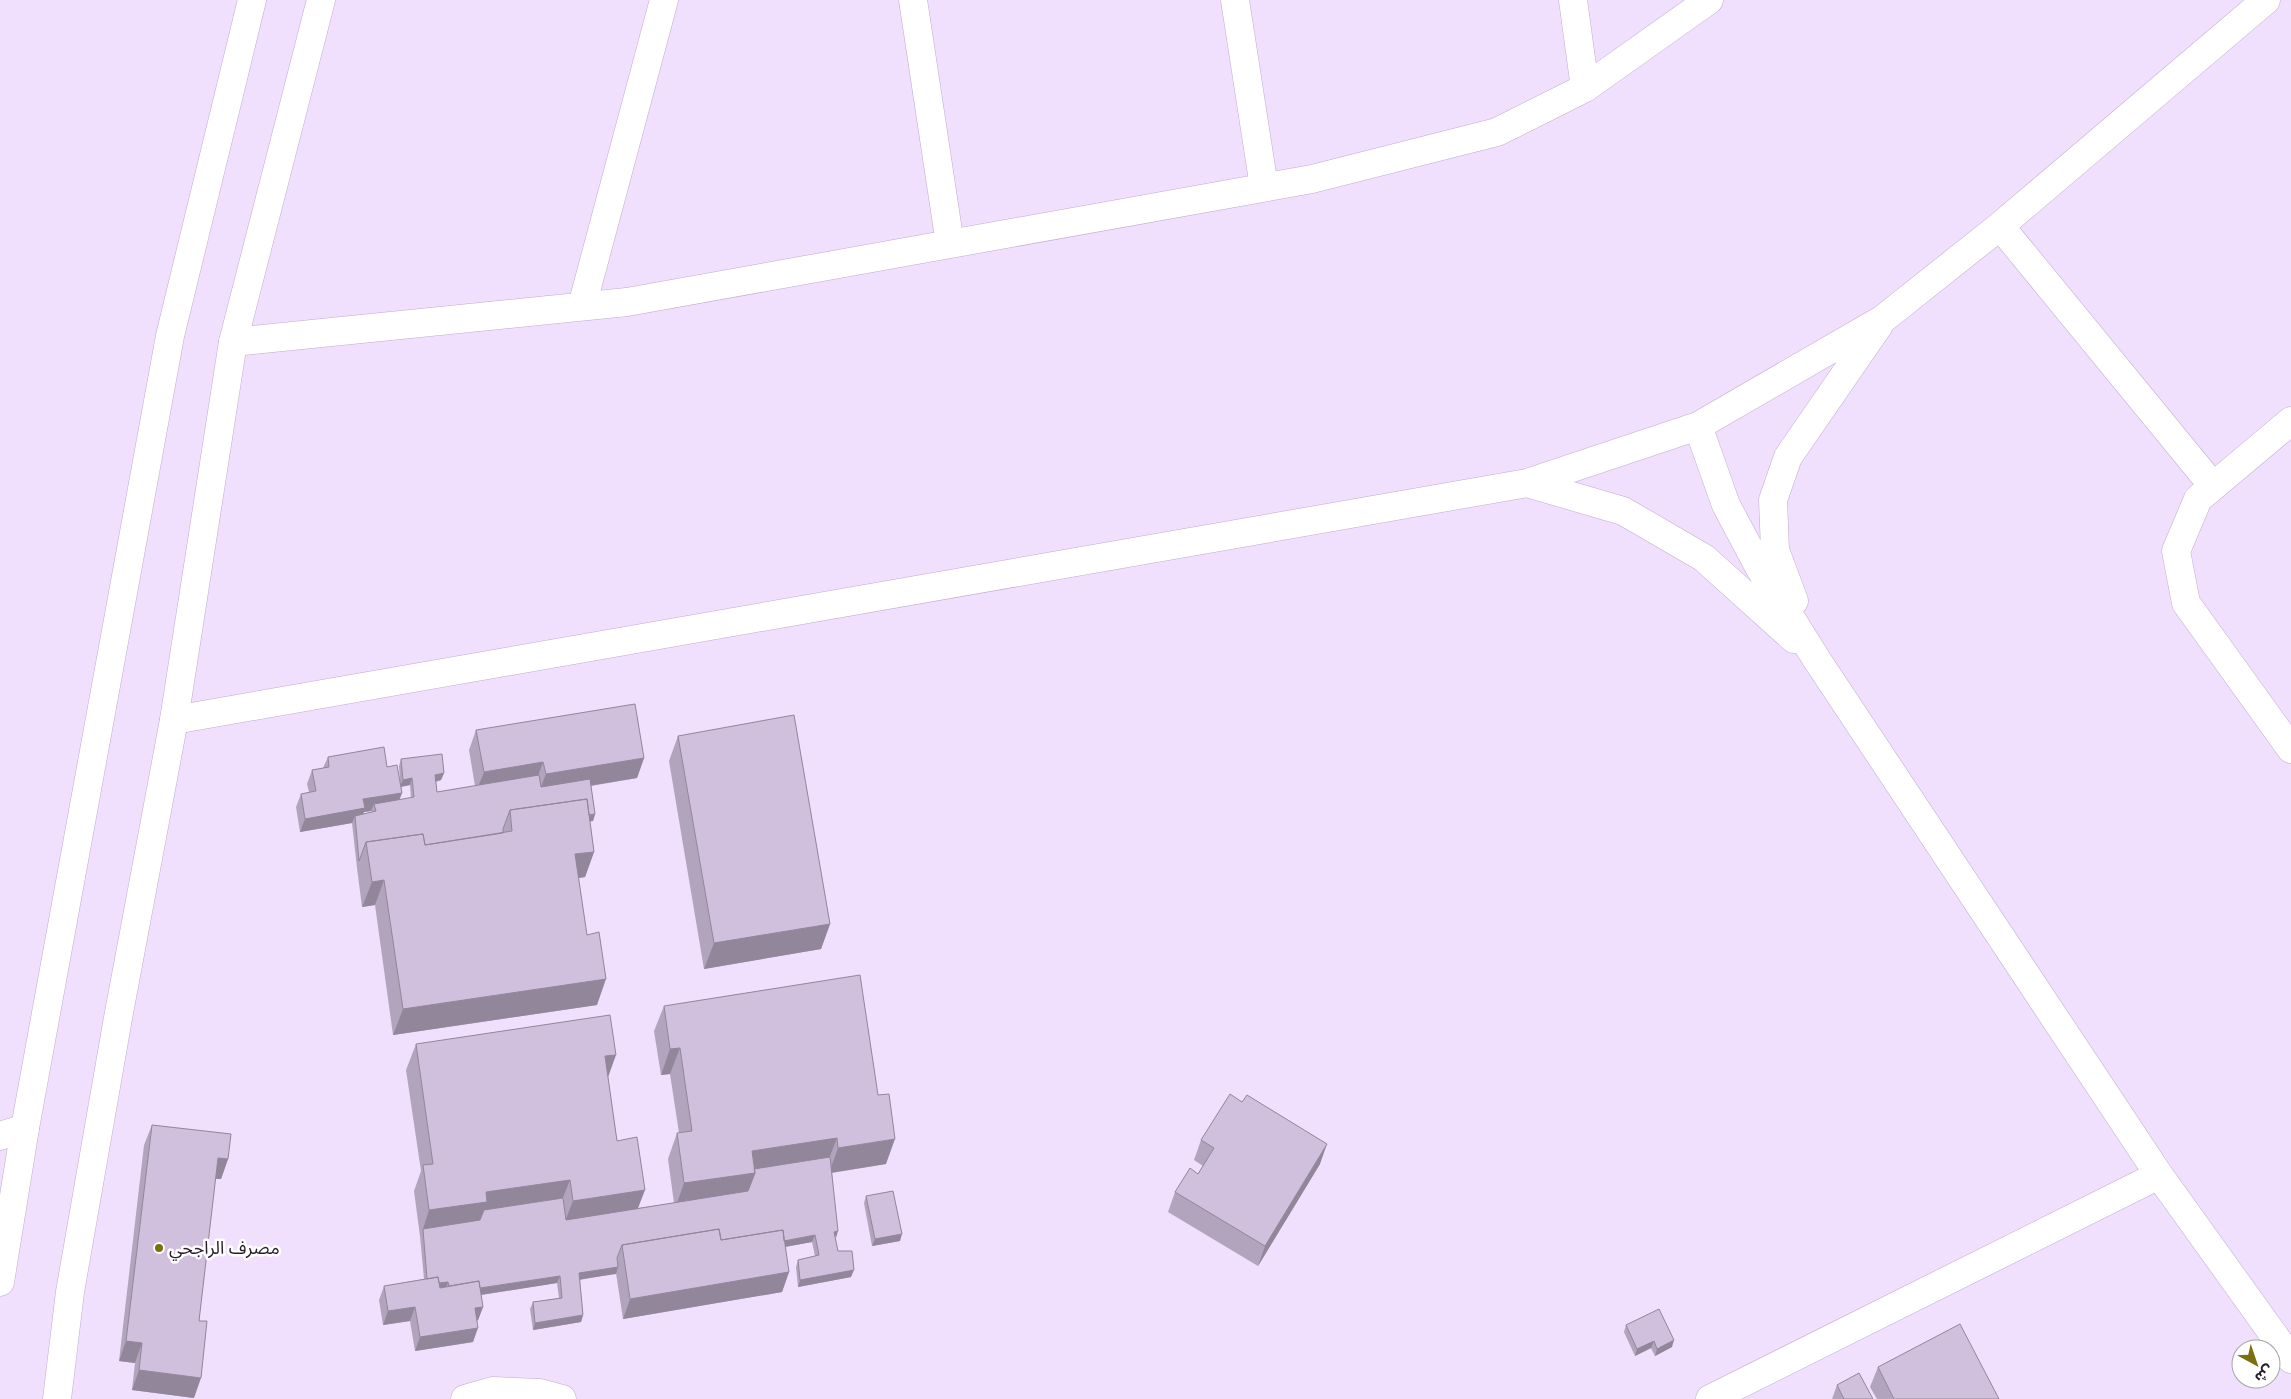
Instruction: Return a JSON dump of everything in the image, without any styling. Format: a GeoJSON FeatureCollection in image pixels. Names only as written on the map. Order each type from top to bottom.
{"type":"FeatureCollection","features":[{"type":"Feature","properties":{"kind":"street"},"geometry":{"type":"LineString","coordinates":[[0,1282],[13,1132],[170,336],[252,0]]}},
{"type":"Feature","properties":{"kind":"street"},"geometry":{"type":"LineString","coordinates":[[57,1399],[70,1292],[114,1037],[174,720],[233,342],[321,0]]}},
{"type":"Feature","properties":{"kind":"street"},"geometry":{"type":"LineString","coordinates":[[582,306],[664,0]]}},
{"type":"Feature","properties":{"kind":"street"},"geometry":{"type":"LineString","coordinates":[[913,0],[950,244]]}},
{"type":"Feature","properties":{"kind":"street"},"geometry":{"type":"LineString","coordinates":[[1235,0],[1264,187]]}},
{"type":"Feature","properties":{"kind":"street"},"geometry":{"type":"LineString","coordinates":[[1573,0],[1585,88]]}},
{"type":"Feature","properties":{"kind":"street"},"geometry":{"type":"LineString","coordinates":[[233,342],[627,302],[1312,179],[1497,132],[1585,88],[1709,0]]}},
{"type":"Feature","properties":{"kind":"street"},"geometry":{"type":"LineString","coordinates":[[174,720],[1527,483],[1698,426],[1883,320],[2000,226],[2266,0]]}},
{"type":"Feature","properties":{"kind":"street"},"geometry":{"type":"LineString","coordinates":[[2000,226],[2213,486]]}},
{"type":"Feature","properties":{"kind":"street"},"geometry":{"type":"LineString","coordinates":[[1817,660],[1775,550],[1773,500],[1788,456],[1883,320]]}},
{"type":"Feature","properties":{"kind":"street"},"geometry":{"type":"LineString","coordinates":[[2291,420],[2198,499],[2176,551],[2186,603],[2291,749]]}},
{"type":"Feature","properties":{"kind":"street"},"geometry":{"type":"LineString","coordinates":[[1698,426],[1726,506],[1759,566],[1817,660],[2159,1175],[2291,1359]]}},
{"type":"Feature","properties":{"kind":"street"},"geometry":{"type":"LineString","coordinates":[[1527,483],[1623,511],[1704,558],[1817,660]]}},
{"type":"Feature","properties":{"kind":"street"},"geometry":{"type":"LineString","coordinates":[[1710,1399],[2159,1175]]}},
{"type":"Feature","properties":{"kind":"street"},"geometry":{"type":"LineString","coordinates":[[466,1399],[493,1391],[540,1393],[562,1399]]}},
{"type":"Feature","properties":{"kind":"building"},"geometry":{"type":"Polygon","coordinates":[[[635,704],[644,758],[546,774],[543,762],[484,772],[476,730],[635,704]]]}},
{"type":"Feature","properties":{"kind":"building"},"geometry":{"type":"Polygon","coordinates":[[[794,715],[830,924],[714,943],[678,736],[794,715]]]}},
{"type":"Feature","properties":{"kind":"building"},"geometry":{"type":"Polygon","coordinates":[[[384,747],[387,767],[397,765],[402,793],[363,799],[365,808],[305,819],[301,794],[316,791],[312,770],[329,767],[328,757],[384,747]]]}},
{"type":"Feature","properties":{"kind":"building"},"geometry":{"type":"Polygon","coordinates":[[[442,754],[444,773],[435,775],[437,792],[539,775],[541,787],[590,779],[595,814],[589,815],[587,799],[510,810],[503,833],[425,845],[423,834],[366,842],[359,861],[355,816],[376,811],[374,804],[414,797],[412,778],[403,780],[401,759],[442,754]]]}},
{"type":"Feature","properties":{"kind":"building"},"geometry":{"type":"Polygon","coordinates":[[[587,799],[594,852],[575,854],[587,935],[599,932],[606,979],[403,1009],[384,880],[372,882],[366,842],[423,834],[425,845],[512,831],[510,810],[587,799]]]}},
{"type":"Feature","properties":{"kind":"building"},"geometry":{"type":"Polygon","coordinates":[[[860,975],[878,1095],[889,1094],[895,1139],[838,1148],[837,1138],[752,1151],[755,1173],[684,1183],[677,1133],[692,1131],[680,1048],[670,1049],[664,1006],[860,975]]]}},
{"type":"Feature","properties":{"kind":"building"},"geometry":{"type":"Polygon","coordinates":[[[610,1015],[616,1055],[605,1056],[617,1141],[637,1137],[645,1190],[573,1201],[570,1180],[486,1192],[487,1202],[429,1210],[423,1165],[433,1164],[416,1044],[610,1015]]]}},
{"type":"Feature","properties":{"kind":"building"},"geometry":{"type":"Polygon","coordinates":[[[1230,1094],[1242,1102],[1247,1095],[1327,1144],[1265,1246],[1175,1192],[1190,1168],[1198,1174],[1214,1148],[1201,1140],[1230,1094]]]}},
{"type":"Feature","properties":{"kind":"building"},"geometry":{"type":"Polygon","coordinates":[[[152,1125],[231,1134],[228,1159],[218,1158],[199,1321],[207,1321],[201,1378],[139,1370],[142,1343],[126,1341],[152,1125]]]}},
{"type":"Feature","properties":{"kind":"building"},"geometry":{"type":"Polygon","coordinates":[[[830,1157],[838,1231],[834,1232],[838,1251],[852,1251],[854,1270],[800,1280],[798,1260],[819,1255],[815,1235],[784,1241],[783,1230],[721,1240],[719,1229],[622,1245],[617,1258],[618,1267],[579,1273],[583,1315],[535,1323],[533,1302],[562,1298],[560,1276],[480,1288],[479,1281],[449,1286],[448,1282],[439,1283],[438,1277],[427,1279],[423,1229],[480,1220],[484,1210],[563,1198],[566,1220],[748,1191],[755,1173],[754,1169],[830,1157]]]}},
{"type":"Feature","properties":{"kind":"building"},"geometry":{"type":"Polygon","coordinates":[[[893,1191],[902,1234],[875,1239],[866,1196],[893,1191]]]}},
{"type":"Feature","properties":{"kind":"building"},"geometry":{"type":"Polygon","coordinates":[[[719,1229],[721,1240],[783,1230],[789,1272],[630,1299],[622,1245],[719,1229]]]}},
{"type":"Feature","properties":{"kind":"building"},"geometry":{"type":"Polygon","coordinates":[[[438,1277],[440,1288],[479,1281],[483,1307],[475,1308],[478,1328],[420,1337],[415,1307],[388,1311],[384,1286],[438,1277]]]}},
{"type":"Feature","properties":{"kind":"building"},"geometry":{"type":"Polygon","coordinates":[[[1659,1309],[1674,1340],[1657,1349],[1654,1341],[1637,1349],[1626,1325],[1659,1309]]]}},
{"type":"Feature","properties":{"kind":"building"},"geometry":{"type":"Polygon","coordinates":[[[1960,1324],[1999,1399],[1894,1399],[1878,1367],[1960,1324]]]}},
{"type":"Feature","properties":{"kind":"building"},"geometry":{"type":"Polygon","coordinates":[[[1859,1373],[1873,1399],[1844,1399],[1837,1385],[1859,1373]]]}},
{"type":"Feature","properties":{"kind":"place","name":"مصرف الراجحي"},"geometry":{"type":"Point","coordinates":[159,1248]}}]}
